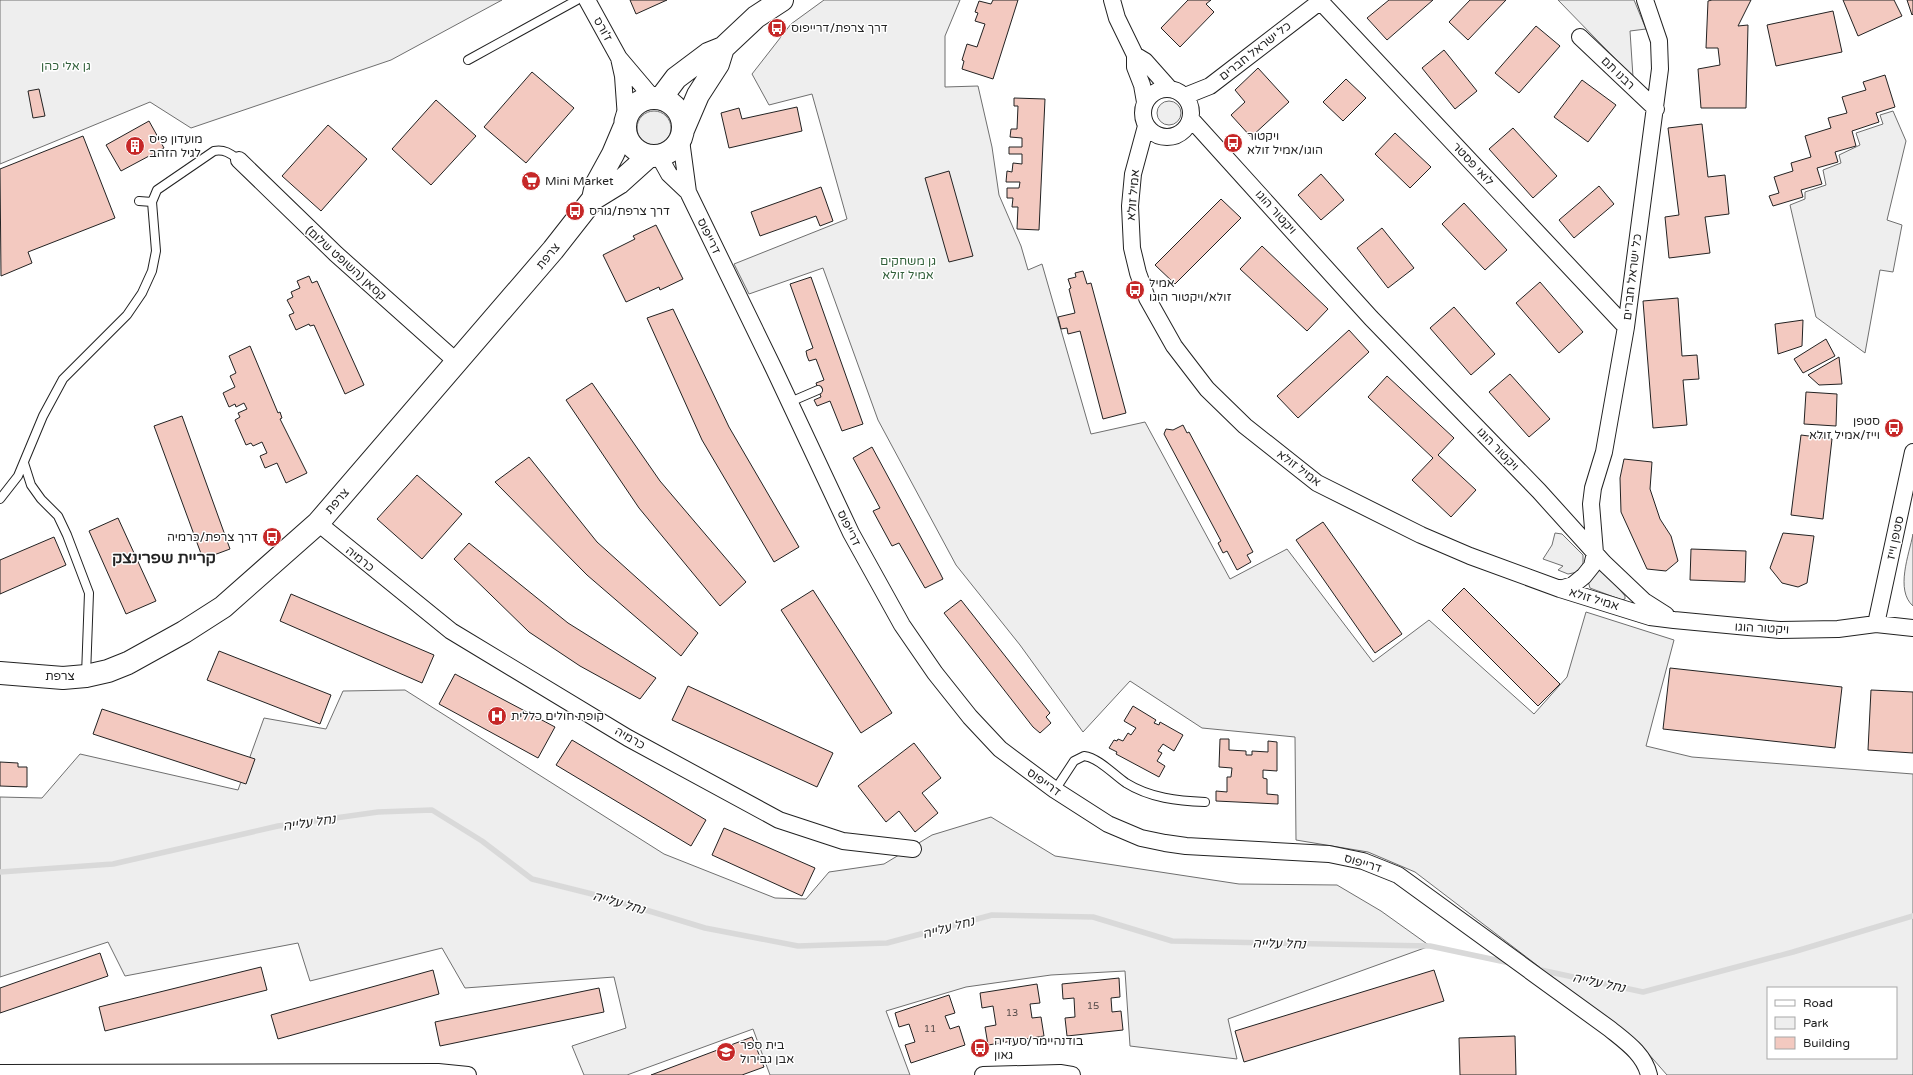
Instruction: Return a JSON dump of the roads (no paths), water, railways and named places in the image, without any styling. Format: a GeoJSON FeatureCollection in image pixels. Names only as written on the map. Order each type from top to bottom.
{"type":"FeatureCollection","features":[{"type":"Feature","properties":{"kind":"street","name":"ז'ורס"},"geometry":{"type":"LineString","coordinates":[[587,0],[619,58],[656,98]]}},
{"type":"Feature","properties":{"kind":"street"},"geometry":{"type":"LineString","coordinates":[[723,48],[718,64],[698,95],[676,147],[668,153],[654,156],[640,153],[632,147],[626,138],[625,123],[630,110],[638,102],[656,98],[676,78],[708,54],[723,48],[756,17],[782,0]]}},
{"type":"Feature","properties":{"kind":"street"},"geometry":{"type":"LineString","coordinates":[[1112,0],[1117,18],[1135,55],[1135,67],[1142,85],[1145,102],[1143,114],[1146,126],[1152,132],[1161,136],[1172,137],[1181,133],[1187,127],[1191,118],[1190,103],[1185,96],[1177,90],[1169,88],[1155,92],[1145,102]]}},
{"type":"Feature","properties":{"kind":"street","name":"כל ישראל חברים"},"geometry":{"type":"LineString","coordinates":[[1185,96],[1210,86],[1321,0]]}},
{"type":"Feature","properties":{"kind":"street","name":"לואי פסטר"},"geometry":{"type":"LineString","coordinates":[[1321,0],[1626,327]]}},
{"type":"Feature","properties":{"kind":"street","name":"כל ישראל חברים"},"geometry":{"type":"LineString","coordinates":[[1596,553],[1592,504],[1593,488],[1604,452],[1626,327],[1660,70],[1659,41],[1645,0]]}},
{"type":"Feature","properties":{"kind":"street","name":"רבנו תם"},"geometry":{"type":"LineString","coordinates":[[1580,37],[1656,109]]}},
{"type":"Feature","properties":{"kind":"street"},"geometry":{"type":"LineString","coordinates":[[1135,55],[1145,61],[1169,88]]}},
{"type":"Feature","properties":{"kind":"street","name":"ז'ורס"},"geometry":{"type":"LineString","coordinates":[[619,58],[623,76],[625,123]]}},
{"type":"Feature","properties":{"kind":"street"},"geometry":{"type":"LineString","coordinates":[[656,98],[674,105],[679,112],[683,121],[682,135]]}},
{"type":"Feature","properties":{"kind":"street","name":"ויקטור הוגו"},"geometry":{"type":"LineString","coordinates":[[1191,118],[1371,318],[1539,491],[1596,553],[1644,601],[1674,620],[1780,630],[1838,630],[1876,624],[1913,628]]}},
{"type":"Feature","properties":{"kind":"street","name":"צרפת"},"geometry":{"type":"LineString","coordinates":[[593,199],[596,185],[613,154],[625,123]]}},
{"type":"Feature","properties":{"kind":"street","name":"אמיל זולא"},"geometry":{"type":"LineString","coordinates":[[1146,126],[1133,174],[1130,206],[1132,248],[1136,267],[1147,298],[1174,346],[1207,389],[1244,426],[1317,483],[1421,535],[1478,559],[1560,589],[1650,616],[1674,620]]}},
{"type":"Feature","properties":{"kind":"street","name":"דרייפוס"},"geometry":{"type":"LineString","coordinates":[[682,135],[688,192],[790,402],[856,543],[902,625],[935,673],[966,712],[1000,749],[1054,790],[1108,824],[1141,838],[1186,846],[1329,854],[1363,861],[1398,875],[1631,1046],[1640,1057],[1649,1075]]}},
{"type":"Feature","properties":{"kind":"street","name":"דרייפוס"},"geometry":{"type":"LineString","coordinates":[[654,156],[669,174],[688,192]]}},
{"type":"Feature","properties":{"kind":"street","name":"צרפת"},"geometry":{"type":"LineString","coordinates":[[0,673],[63,678],[86,676],[108,671],[128,663],[191,628],[223,607],[318,523],[553,250],[593,199],[618,184],[654,156]]}},
{"type":"Feature","properties":{"kind":"street","name":"קסאן (השופט שלום)"},"geometry":{"type":"LineString","coordinates":[[239,160],[336,254],[457,362]]}},
{"type":"Feature","properties":{"kind":"street","name":"סטפן וייז"},"geometry":{"type":"LineString","coordinates":[[1876,624],[1913,452]]}},
{"type":"Feature","properties":{"kind":"street","name":"כרמיה"},"geometry":{"type":"LineString","coordinates":[[318,523],[451,631],[635,741],[779,820],[843,841],[913,848]]}},
{"type":"Feature","properties":{"kind":"street"},"geometry":{"type":"LineString","coordinates":[[1560,589],[1573,585],[1584,576],[1592,566],[1596,553]]}},
{"type":"Feature","properties":{"kind":"street"},"geometry":{"type":"LineString","coordinates":[[0,1073],[438,1072],[468,1075]]}},
{"type":"Feature","properties":{"kind":"street"},"geometry":{"type":"LineString","coordinates":[[983,1075],[1060,1073],[1072,1075]]}},
{"type":"Feature","properties":{"kind":"lane"},"geometry":{"type":"LineString","coordinates":[[468,60],[577,0]]}},
{"type":"Feature","properties":{"kind":"lane"},"geometry":{"type":"LineString","coordinates":[[0,498],[18,476],[42,416],[63,379],[127,315],[142,293],[152,271],[156,252],[152,202],[157,190],[214,151],[220,150],[226,152],[239,160]]}},
{"type":"Feature","properties":{"kind":"lane"},"geometry":{"type":"LineString","coordinates":[[139,201],[152,202]]}},
{"type":"Feature","properties":{"kind":"lane"},"geometry":{"type":"LineString","coordinates":[[790,402],[818,390]]}},
{"type":"Feature","properties":{"kind":"lane"},"geometry":{"type":"LineString","coordinates":[[24,463],[32,484],[41,499],[58,516],[67,535],[89,593],[86,676]]}},
{"type":"Feature","properties":{"kind":"lane"},"geometry":{"type":"LineString","coordinates":[[1054,790],[1074,761],[1084,756],[1095,760],[1128,784],[1143,791],[1171,799],[1205,802]]}},
{"type":"Feature","properties":{"kind":"waterway","name":"נחל עלייה"},"geometry":{"type":"LineString","coordinates":[[0,872],[113,864],[278,826],[378,812],[432,810],[482,841],[532,879],[600,896],[705,928],[798,946],[887,943],[992,915],[1093,917],[1172,941],[1430,946],[1510,963]]}},
{"type":"Feature","properties":{"kind":"waterway","name":"נחל עלייה"},"geometry":{"type":"LineString","coordinates":[[1536,969],[1643,992],[1793,952],[1913,916]]}},
{"type":"Feature","properties":{"kind":"place","name":"דרך צרפת/דרייפוס"},"geometry":{"type":"Point","coordinates":[777,28]}},
{"type":"Feature","properties":{"kind":"place","name":"ויקטור הוגו/אמיל זולא"},"geometry":{"type":"Point","coordinates":[1233,143]}},
{"type":"Feature","properties":{"kind":"place","name":"מועדון פיס לגיל הזהב"},"geometry":{"type":"Point","coordinates":[135,146]}},
{"type":"Feature","properties":{"kind":"place","name":"Mini Market"},"geometry":{"type":"Point","coordinates":[531,181]}},
{"type":"Feature","properties":{"kind":"place","name":"דרך צרפת/גורס"},"geometry":{"type":"Point","coordinates":[575,211]}},
{"type":"Feature","properties":{"kind":"place","name":"אמיל זולא/ויקטור הוגו"},"geometry":{"type":"Point","coordinates":[1135,290]}},
{"type":"Feature","properties":{"kind":"place","name":"סטפן וייז/אמיל זולא"},"geometry":{"type":"Point","coordinates":[1894,428]}},
{"type":"Feature","properties":{"kind":"place","name":"דרך צרפת/כרמיה"},"geometry":{"type":"Point","coordinates":[272,537]}},
{"type":"Feature","properties":{"kind":"place","name":"קופת חולים כללית"},"geometry":{"type":"Point","coordinates":[497,716]}},
{"type":"Feature","properties":{"kind":"place","name":"בודנהיימר/סעדיה גאון"},"geometry":{"type":"Point","coordinates":[980,1048]}},
{"type":"Feature","properties":{"kind":"place","name":"בית ספר אבן גבירול"},"geometry":{"type":"Point","coordinates":[726,1052]}},
{"type":"Feature","properties":{"kind":"district","name":"קריית שפרינצק"},"geometry":{"type":"Point","coordinates":[164,557]}},
{"type":"Feature","properties":{"kind":"park label","name":"גן אלי כהן"},"geometry":{"type":"Point","coordinates":[66,66]}},
{"type":"Feature","properties":{"kind":"park label","name":"גן משחקים אמיל זולא"},"geometry":{"type":"Point","coordinates":[908,268]}}]}
